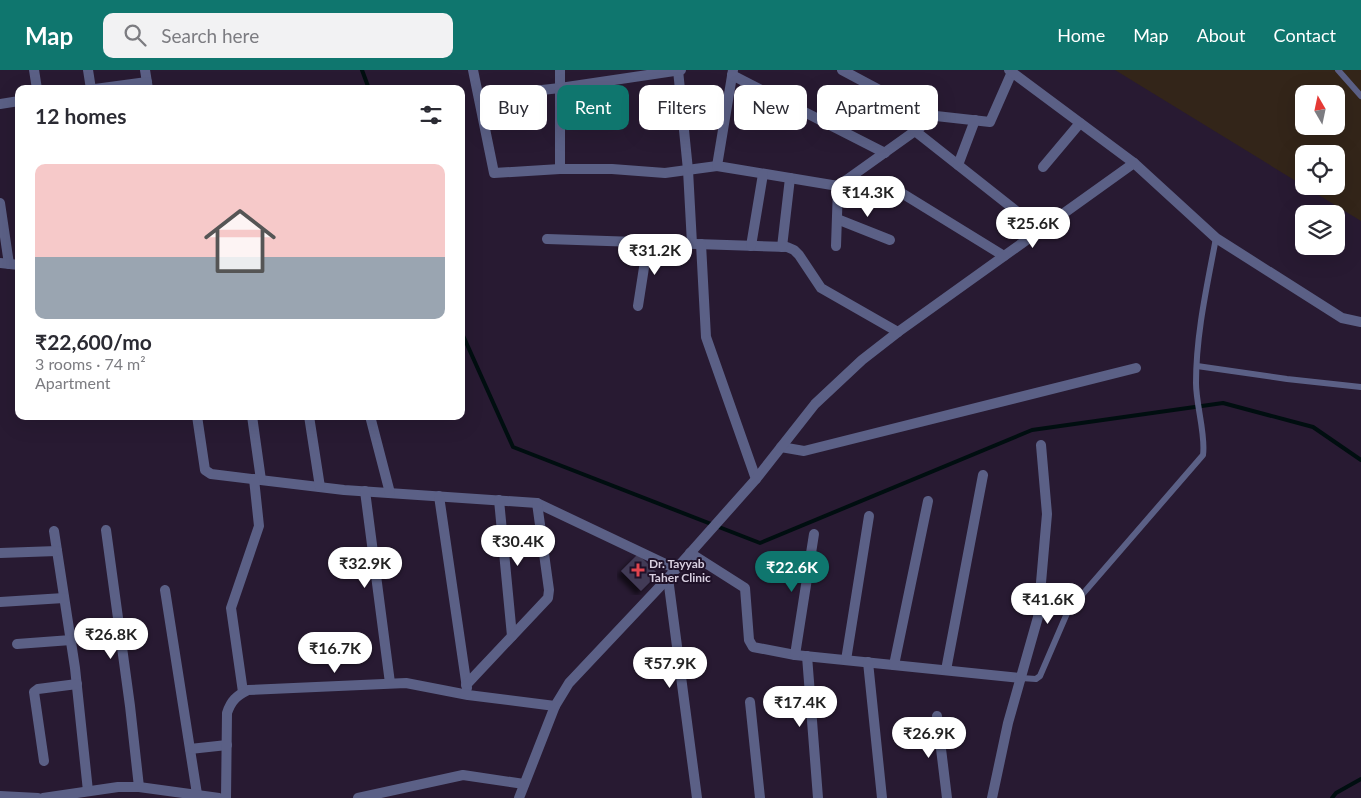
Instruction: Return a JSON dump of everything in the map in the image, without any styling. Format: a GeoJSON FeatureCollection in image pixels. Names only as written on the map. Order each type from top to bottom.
{"type":"FeatureCollection","features":[{"type":"Feature","properties":{"kind":"street"},"geometry":{"type":"LineString","coordinates":[[34,70],[36,85]]}},
{"type":"Feature","properties":{"kind":"street"},"geometry":{"type":"LineString","coordinates":[[88,70],[90,85]]}},
{"type":"Feature","properties":{"kind":"street"},"geometry":{"type":"LineString","coordinates":[[145,70],[148,85]]}},
{"type":"Feature","properties":{"kind":"street"},"geometry":{"type":"LineString","coordinates":[[474,70],[494,173],[560,168],[665,173],[717,166],[838,186],[915,130],[1039,229]]}},
{"type":"Feature","properties":{"kind":"street"},"geometry":{"type":"LineString","coordinates":[[560,70],[560,85]]}},
{"type":"Feature","properties":{"kind":"street"},"geometry":{"type":"LineString","coordinates":[[580,85],[679,70],[706,337],[756,479]]}},
{"type":"Feature","properties":{"kind":"street"},"geometry":{"type":"LineString","coordinates":[[842,70],[870,85]]}},
{"type":"Feature","properties":{"kind":"street"},"geometry":{"type":"LineString","coordinates":[[938,116],[990,122],[1011,71],[1134,163],[1216,238],[1342,318],[1361,322]]}},
{"type":"Feature","properties":{"kind":"street"},"geometry":{"type":"LineString","coordinates":[[717,166],[732,73],[885,153]]}},
{"type":"Feature","properties":{"kind":"street"},"geometry":{"type":"LineString","coordinates":[[479,97],[557,88]]}},
{"type":"Feature","properties":{"kind":"street"},"geometry":{"type":"LineString","coordinates":[[0,104],[15,102]]}},
{"type":"Feature","properties":{"kind":"street"},"geometry":{"type":"LineString","coordinates":[[958,165],[975,120]]}},
{"type":"Feature","properties":{"kind":"street"},"geometry":{"type":"LineString","coordinates":[[1043,167],[1080,123]]}},
{"type":"Feature","properties":{"kind":"street"},"geometry":{"type":"LineString","coordinates":[[560,130],[560,168]]}},
{"type":"Feature","properties":{"kind":"street"},"geometry":{"type":"LineString","coordinates":[[519,798],[555,706],[570,683],[676,570],[756,479],[815,404],[862,360],[898,332],[1039,229],[1134,163]]}},
{"type":"Feature","properties":{"kind":"street"},"geometry":{"type":"LineString","coordinates":[[751,246],[763,174]]}},
{"type":"Feature","properties":{"kind":"street"},"geometry":{"type":"LineString","coordinates":[[782,247],[790,178]]}},
{"type":"Feature","properties":{"kind":"street"},"geometry":{"type":"LineString","coordinates":[[836,246],[838,186]]}},
{"type":"Feature","properties":{"kind":"street"},"geometry":{"type":"LineString","coordinates":[[900,192],[1004,256]]}},
{"type":"Feature","properties":{"kind":"street"},"geometry":{"type":"LineString","coordinates":[[0,203],[9,264]]}},
{"type":"Feature","properties":{"kind":"street"},"geometry":{"type":"LineString","coordinates":[[837,219],[890,240]]}},
{"type":"Feature","properties":{"kind":"street"},"geometry":{"type":"LineString","coordinates":[[547,239],[782,247],[794,250],[821,288],[898,332]]}},
{"type":"Feature","properties":{"kind":"street"},"geometry":{"type":"LineString","coordinates":[[638,306],[648,242]]}},
{"type":"Feature","properties":{"kind":"street"},"geometry":{"type":"LineString","coordinates":[[782,447],[804,451],[1136,368]]}},
{"type":"Feature","properties":{"kind":"street"},"geometry":{"type":"LineString","coordinates":[[198,420],[205,470],[211,474],[320,487],[537,503],[676,570]]}},
{"type":"Feature","properties":{"kind":"street"},"geometry":{"type":"LineString","coordinates":[[244,692],[231,608],[259,526],[252,420]]}},
{"type":"Feature","properties":{"kind":"street"},"geometry":{"type":"LineString","coordinates":[[310,420],[320,487]]}},
{"type":"Feature","properties":{"kind":"street"},"geometry":{"type":"LineString","coordinates":[[371,420],[390,493]]}},
{"type":"Feature","properties":{"kind":"street"},"geometry":{"type":"LineString","coordinates":[[992,798],[1008,723],[1038,617],[1047,514],[1041,445]]}},
{"type":"Feature","properties":{"kind":"street"},"geometry":{"type":"LineString","coordinates":[[946,670],[983,475]]}},
{"type":"Feature","properties":{"kind":"street"},"geometry":{"type":"LineString","coordinates":[[365,491],[390,683]]}},
{"type":"Feature","properties":{"kind":"street"},"geometry":{"type":"LineString","coordinates":[[439,496],[467,690]]}},
{"type":"Feature","properties":{"kind":"street"},"geometry":{"type":"LineString","coordinates":[[499,500],[512,636]]}},
{"type":"Feature","properties":{"kind":"street"},"geometry":{"type":"LineString","coordinates":[[894,665],[928,501]]}},
{"type":"Feature","properties":{"kind":"street"},"geometry":{"type":"LineString","coordinates":[[467,690],[550,594],[537,503]]}},
{"type":"Feature","properties":{"kind":"street"},"geometry":{"type":"LineString","coordinates":[[846,660],[869,516]]}},
{"type":"Feature","properties":{"kind":"street"},"geometry":{"type":"LineString","coordinates":[[106,530],[139,788]]}},
{"type":"Feature","properties":{"kind":"street"},"geometry":{"type":"LineString","coordinates":[[54,531],[94,793]]}},
{"type":"Feature","properties":{"kind":"street"},"geometry":{"type":"LineString","coordinates":[[796,655],[814,534]]}},
{"type":"Feature","properties":{"kind":"street"},"geometry":{"type":"LineString","coordinates":[[0,553],[57,550]]}},
{"type":"Feature","properties":{"kind":"street"},"geometry":{"type":"LineString","coordinates":[[690,553],[745,588],[751,645],[796,655],[1021,678]]}},
{"type":"Feature","properties":{"kind":"street"},"geometry":{"type":"LineString","coordinates":[[668,578],[697,798]]}},
{"type":"Feature","properties":{"kind":"street"},"geometry":{"type":"LineString","coordinates":[[164,590],[190,749],[192,795]]}},
{"type":"Feature","properties":{"kind":"street"},"geometry":{"type":"LineString","coordinates":[[0,602],[64,598]]}},
{"type":"Feature","properties":{"kind":"street"},"geometry":{"type":"LineString","coordinates":[[17,644],[71,640]]}},
{"type":"Feature","properties":{"kind":"street"},"geometry":{"type":"LineString","coordinates":[[807,656],[818,798]]}},
{"type":"Feature","properties":{"kind":"street"},"geometry":{"type":"LineString","coordinates":[[868,662],[882,798]]}},
{"type":"Feature","properties":{"kind":"street"},"geometry":{"type":"LineString","coordinates":[[226,798],[227,713],[230,702],[248,690],[406,683],[467,690],[555,706]]}},
{"type":"Feature","properties":{"kind":"street"},"geometry":{"type":"LineString","coordinates":[[44,761],[34,692],[38,689],[77,684]]}},
{"type":"Feature","properties":{"kind":"street"},"geometry":{"type":"LineString","coordinates":[[750,702],[760,798]]}},
{"type":"Feature","properties":{"kind":"street"},"geometry":{"type":"LineString","coordinates":[[937,716],[947,798]]}},
{"type":"Feature","properties":{"kind":"street"},"geometry":{"type":"LineString","coordinates":[[190,749],[227,745]]}},
{"type":"Feature","properties":{"kind":"street"},"geometry":{"type":"LineString","coordinates":[[358,798],[463,774],[524,784]]}},
{"type":"Feature","properties":{"kind":"street"},"geometry":{"type":"LineString","coordinates":[[49,798],[94,793],[118,787],[219,798]]}},
{"type":"Feature","properties":{"kind":"street"},"geometry":{"type":"LineString","coordinates":[[2,797],[38,798]]}},
{"type":"Feature","properties":{"kind":"lane"},"geometry":{"type":"LineString","coordinates":[[1338,70],[1361,96]]}},
{"type":"Feature","properties":{"kind":"lane"},"geometry":{"type":"LineString","coordinates":[[1021,678],[1036,679],[1040,676],[1068,611],[1203,456],[1196,382],[1202,306],[1216,238]]}},
{"type":"Feature","properties":{"kind":"lane"},"geometry":{"type":"LineString","coordinates":[[1197,366],[1287,379],[1361,386]]}},
{"type":"Feature","properties":{"kind":"shaded area"},"geometry":{"type":"Polygon","coordinates":[[[1115,70],[1361,70],[1361,221],[1345,211],[1345,205],[1335,205],[1319,195],[1345,195],[1345,145],[1295,145],[1295,180],[1115,70]]]}},
{"type":"Feature","properties":{"kind":"building"},"geometry":{"type":"Polygon","coordinates":[[[638,554],[658,574],[641,591],[621,571],[638,554]]]}},
{"type":"Feature","properties":{"kind":"waterway"},"geometry":{"type":"LineString","coordinates":[[362,70],[368,85]]}},
{"type":"Feature","properties":{"kind":"waterway"},"geometry":{"type":"LineString","coordinates":[[465,340],[513,447],[760,543],[1032,430],[1223,403],[1313,427],[1361,460]]}},
{"type":"Feature","properties":{"kind":"waterway"},"geometry":{"type":"LineString","coordinates":[[1332,798],[1336,793],[1361,779]]}},
{"type":"Feature","properties":{"kind":"place","name":"Dr. Tayyab Taher Clinic"},"geometry":{"type":"Point","coordinates":[638,570]}}]}
